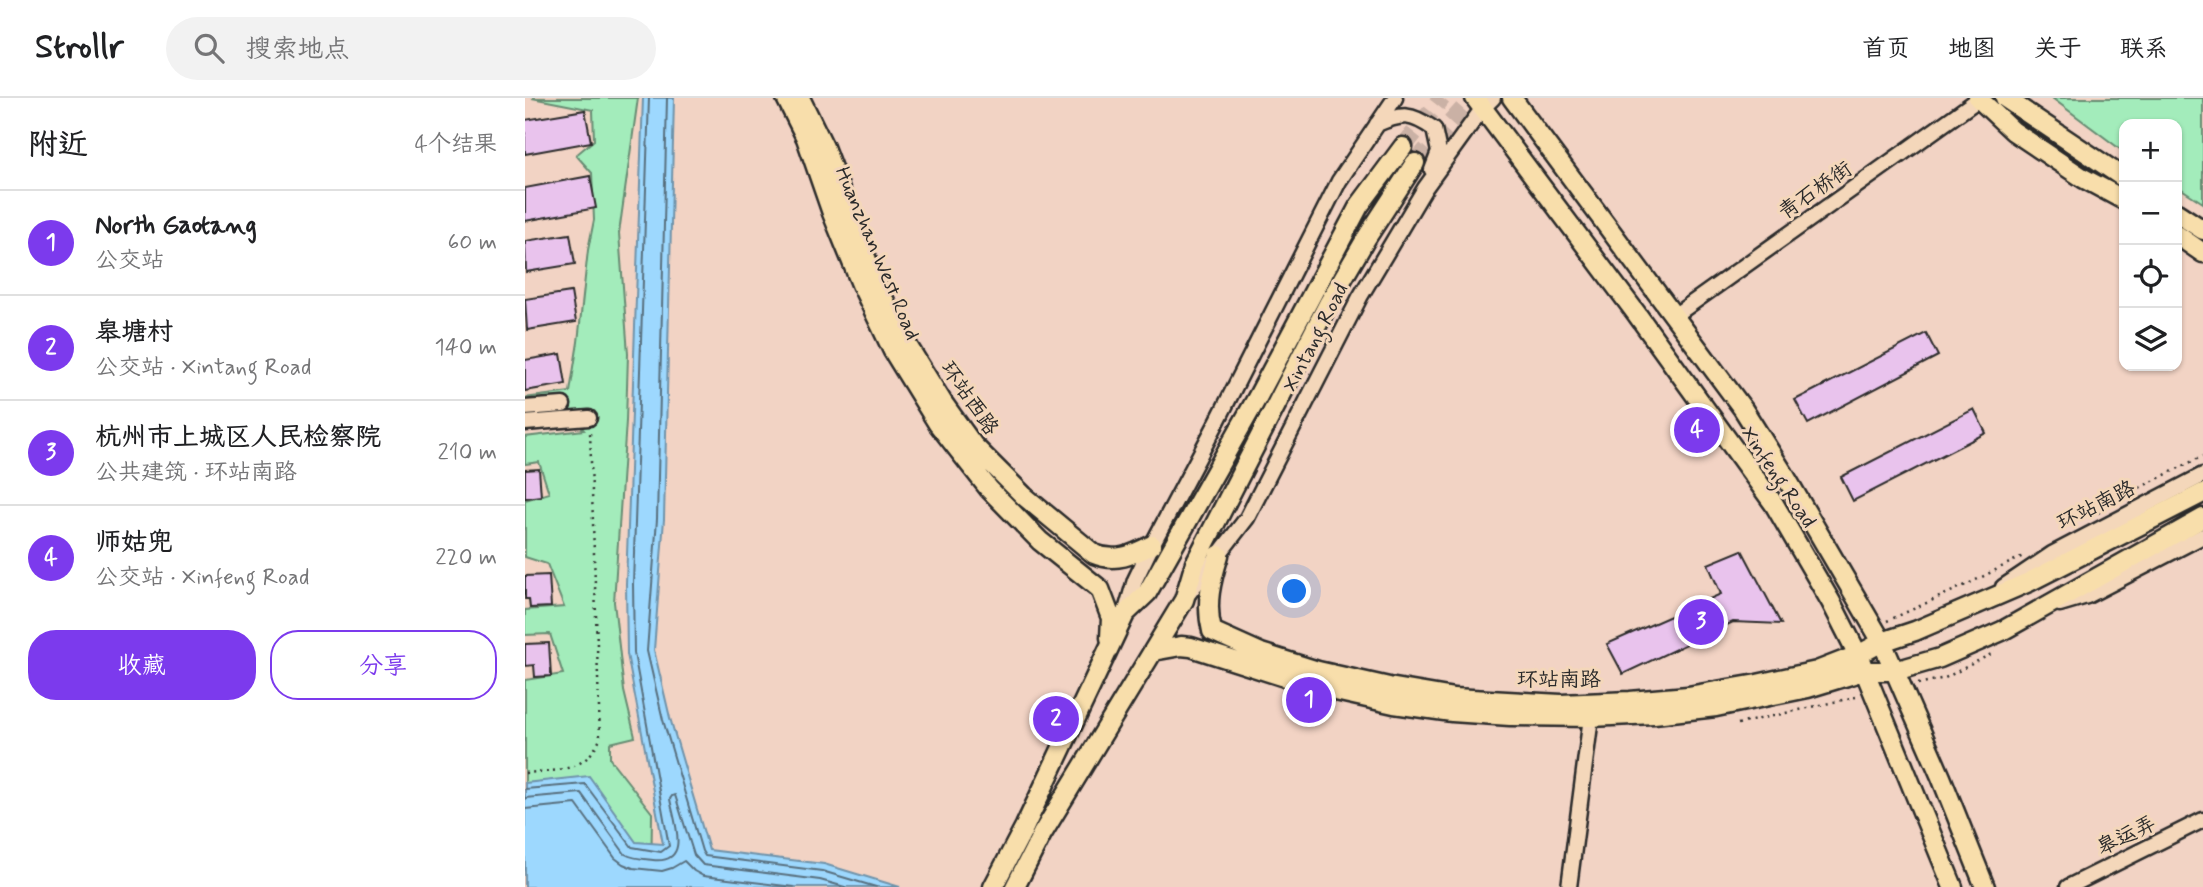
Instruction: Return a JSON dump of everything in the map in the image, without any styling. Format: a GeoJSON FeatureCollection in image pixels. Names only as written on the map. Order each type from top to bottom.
{"type":"FeatureCollection","features":[{"type":"Feature","properties":{"kind":"main road","name":"Huanzhan West Road"},"geometry":{"type":"LineString","coordinates":[[786,98],[806,138],[832,213],[861,284],[893,351],[938,424],[989,489],[1040,541],[1100,589],[1111,618],[1109,646]]}},
{"type":"Feature","properties":{"kind":"main road","name":"环站西路"},"geometry":{"type":"LineString","coordinates":[[800,98],[824,147],[876,284],[909,348],[973,445],[1024,496],[1094,554],[1117,559],[1152,545]]}},
{"type":"Feature","properties":{"kind":"main road","name":"Xinfeng Road"},"geometry":{"type":"LineString","coordinates":[[1512,98],[1743,409],[1770,452],[1878,635],[1941,777],[1985,887]]}},
{"type":"Feature","properties":{"kind":"main road"},"geometry":{"type":"LineString","coordinates":[[1979,98],[2013,131],[2083,178],[2119,197]]}},
{"type":"Feature","properties":{"kind":"main road"},"geometry":{"type":"LineString","coordinates":[[2005,98],[2119,175]]}},
{"type":"Feature","properties":{"kind":"main road","name":"Xinfeng Road"},"geometry":{"type":"LineString","coordinates":[[1484,102],[1774,504],[1831,602],[1861,663],[1953,887]]}},
{"type":"Feature","properties":{"kind":"main road","name":"Xintang Road"},"geometry":{"type":"LineString","coordinates":[[993,887],[1025,826],[1125,614],[1147,593],[1257,398],[1359,206],[1403,147]]}},
{"type":"Feature","properties":{"kind":"main road","name":"Xintang Road"},"geometry":{"type":"LineString","coordinates":[[1015,887],[1042,834],[1184,600],[1195,563],[1328,304],[1367,237],[1416,163]]}},
{"type":"Feature","properties":{"kind":"main road"},"geometry":{"type":"LineString","coordinates":[[2182,216],[2203,230]]}},
{"type":"Feature","properties":{"kind":"main road"},"geometry":{"type":"LineString","coordinates":[[2182,238],[2203,253]]}},
{"type":"Feature","properties":{"kind":"main road","name":"环站南路"},"geometry":{"type":"LineString","coordinates":[[1861,663],[1878,635],[1978,604],[2029,582],[2203,494]]}},
{"type":"Feature","properties":{"kind":"main road","name":"环站南路"},"geometry":{"type":"LineString","coordinates":[[1219,555],[1210,584],[1209,598],[1210,622],[1215,634],[1261,653],[1318,671],[1389,687],[1454,698],[1561,704],[1665,698],[1768,682],[1861,663],[1895,671],[1940,657],[2002,631],[2203,518]]}},
{"type":"Feature","properties":{"kind":"main road"},"geometry":{"type":"LineString","coordinates":[[1153,651],[1191,647],[1291,680],[1421,708],[1510,716],[1591,718],[1654,714],[1735,704],[1808,688],[1861,663]]}},
{"type":"Feature","properties":{"kind":"street","name":"Xintang Road"},"geometry":{"type":"LineString","coordinates":[[1125,614],[1135,580],[1152,545],[1222,414],[1339,181],[1395,98]]}},
{"type":"Feature","properties":{"kind":"street","name":"青石桥街"},"geometry":{"type":"LineString","coordinates":[[1674,316],[1979,98]]}},
{"type":"Feature","properties":{"kind":"street","name":"Xintang Road"},"geometry":{"type":"LineString","coordinates":[[1184,600],[1247,518],[1360,297],[1425,188],[1484,102]]}},
{"type":"Feature","properties":{"kind":"street"},"geometry":{"type":"LineString","coordinates":[[1376,125],[1394,117],[1416,116],[1434,129],[1439,152],[1425,188]]}},
{"type":"Feature","properties":{"kind":"street"},"geometry":{"type":"LineString","coordinates":[[525,408],[563,405]]}},
{"type":"Feature","properties":{"kind":"street"},"geometry":{"type":"LineString","coordinates":[[525,423],[589,418]]}},
{"type":"Feature","properties":{"kind":"street","name":"环站南路"},"geometry":{"type":"LineString","coordinates":[[1978,604],[2052,554],[2203,475]]}},
{"type":"Feature","properties":{"kind":"street","name":"环站南路"},"geometry":{"type":"LineString","coordinates":[[2002,631],[2050,607],[2087,596],[2203,536]]}},
{"type":"Feature","properties":{"kind":"street"},"geometry":{"type":"LineString","coordinates":[[1569,887],[1591,718]]}},
{"type":"Feature","properties":{"kind":"street","name":"皋运弄"},"geometry":{"type":"LineString","coordinates":[[2068,887],[2203,820]]}},
{"type":"Feature","properties":{"kind":"path"},"geometry":{"type":"LineString","coordinates":[[525,768],[526,773],[572,768],[594,753],[600,739],[589,418]]}},
{"type":"Feature","properties":{"kind":"path"},"geometry":{"type":"LineString","coordinates":[[2095,516],[2115,500],[2203,456]]}},
{"type":"Feature","properties":{"kind":"path"},"geometry":{"type":"LineString","coordinates":[[1878,635],[1909,610],[2028,553]]}},
{"type":"Feature","properties":{"kind":"green space"},"geometry":{"type":"Polygon","coordinates":[[[532,98],[638,98],[619,233],[628,354],[614,602],[624,691],[635,737],[610,743],[610,759],[652,813],[651,887],[525,887],[525,680],[563,674],[550,634],[525,635],[525,610],[564,607],[547,564],[525,557],[525,500],[549,493],[539,462],[525,464],[525,437],[584,430],[567,412],[525,417],[525,398],[570,392],[594,220],[592,173],[576,155],[594,140],[593,110],[532,98]]]}},
{"type":"Feature","properties":{"kind":"green space"},"geometry":{"type":"Polygon","coordinates":[[[2052,98],[2203,98],[2203,203],[2182,189],[2182,119],[2119,119],[2119,148],[2052,98]]]}},
{"type":"Feature","properties":{"kind":"water"},"geometry":{"type":"Polygon","coordinates":[[[643,98],[674,98],[664,519],[654,650],[670,718],[709,850],[824,864],[900,887],[525,887],[525,783],[589,776],[636,842],[663,844],[627,654],[626,584],[643,98]]]}},
{"type":"Feature","properties":{"kind":"building"},"geometry":{"type":"Polygon","coordinates":[[[585,110],[591,142],[525,154],[525,120],[585,110]]]}},
{"type":"Feature","properties":{"kind":"building"},"geometry":{"type":"Polygon","coordinates":[[[590,176],[596,208],[525,221],[525,188],[590,176]]]}},
{"type":"Feature","properties":{"kind":"building"},"geometry":{"type":"Polygon","coordinates":[[[570,234],[575,264],[526,272],[525,241],[570,234]]]}},
{"type":"Feature","properties":{"kind":"building"},"geometry":{"type":"Polygon","coordinates":[[[571,292],[576,322],[527,330],[525,299],[571,292]]]}},
{"type":"Feature","properties":{"kind":"building"},"geometry":{"type":"Polygon","coordinates":[[[1926,333],[1938,356],[1808,424],[1795,400],[1926,333]]]}},
{"type":"Feature","properties":{"kind":"building"},"geometry":{"type":"Polygon","coordinates":[[[561,354],[566,384],[525,391],[525,360],[561,354]]]}},
{"type":"Feature","properties":{"kind":"building"},"geometry":{"type":"Polygon","coordinates":[[[1974,409],[1986,433],[1853,501],[1841,477],[1974,409]]]}},
{"type":"Feature","properties":{"kind":"building"},"geometry":{"type":"Polygon","coordinates":[[[539,469],[541,496],[525,498],[525,470],[539,469]]]}},
{"type":"Feature","properties":{"kind":"building"},"geometry":{"type":"Polygon","coordinates":[[[1742,550],[1781,624],[1733,622],[1623,674],[1607,644],[1721,594],[1708,564],[1742,550]]]}},
{"type":"Feature","properties":{"kind":"building"},"geometry":{"type":"Polygon","coordinates":[[[549,575],[551,607],[530,608],[529,599],[525,599],[525,576],[549,575]]]}},
{"type":"Feature","properties":{"kind":"building"},"geometry":{"type":"Polygon","coordinates":[[[549,643],[551,676],[535,677],[534,665],[525,666],[525,644],[549,643]]]}},
{"type":"Feature","properties":{"kind":"tunnel"},"geometry":{"type":"LineString","coordinates":[[1403,147],[1442,98]]}},
{"type":"Feature","properties":{"kind":"tunnel"},"geometry":{"type":"LineString","coordinates":[[1415,163],[1473,98]]}},
{"type":"Feature","properties":{"kind":"place","name":"师姑兜"},"geometry":{"type":"Point","coordinates":[1697,430]}},
{"type":"Feature","properties":{"kind":"place","name":"杭州市上城区人民检察院"},"geometry":{"type":"Point","coordinates":[1701,622]}},
{"type":"Feature","properties":{"kind":"place","name":"North Gaotang"},"geometry":{"type":"Point","coordinates":[1309,700]}},
{"type":"Feature","properties":{"kind":"place","name":"皋塘村"},"geometry":{"type":"Point","coordinates":[1056,719]}}]}
